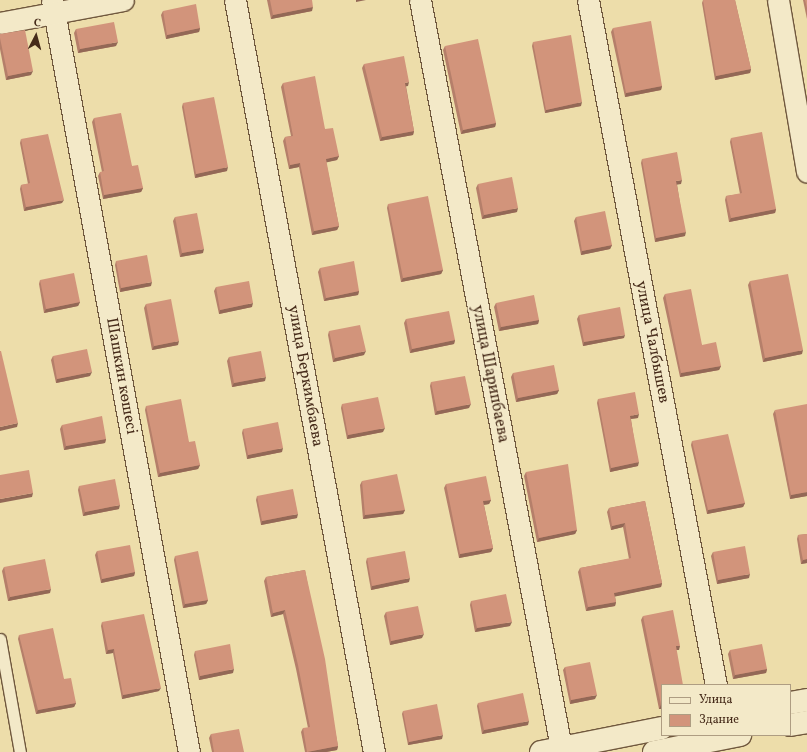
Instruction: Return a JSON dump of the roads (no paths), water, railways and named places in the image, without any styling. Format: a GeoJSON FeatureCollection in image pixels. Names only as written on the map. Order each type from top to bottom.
{"type":"FeatureCollection","features":[{"type":"Feature","properties":{"kind":"main road"},"geometry":{"type":"LineString","coordinates":[[791,703],[807,700]]}},
{"type":"Feature","properties":{"kind":"main road"},"geometry":{"type":"LineString","coordinates":[[791,725],[807,722]]}},
{"type":"Feature","properties":{"kind":"main road"},"geometry":{"type":"LineString","coordinates":[[551,750],[661,728]]}},
{"type":"Feature","properties":{"kind":"main road"},"geometry":{"type":"LineString","coordinates":[[654,752],[735,736]]}},
{"type":"Feature","properties":{"kind":"street"},"geometry":{"type":"LineString","coordinates":[[0,23],[53,6],[123,0]]}},
{"type":"Feature","properties":{"kind":"street","name":"улица Беркимбаева"},"geometry":{"type":"LineString","coordinates":[[235,0],[374,752]]}},
{"type":"Feature","properties":{"kind":"street","name":"улица Шарипбаева"},"geometry":{"type":"LineString","coordinates":[[420,0],[551,750]]}},
{"type":"Feature","properties":{"kind":"street","name":"улица Чалбышев"},"geometry":{"type":"LineString","coordinates":[[588,0],[716,684]]}},
{"type":"Feature","properties":{"kind":"street"},"geometry":{"type":"LineString","coordinates":[[778,0],[807,172]]}},
{"type":"Feature","properties":{"kind":"street","name":"Шашкин көшесі"},"geometry":{"type":"LineString","coordinates":[[53,6],[189,752]]}},
{"type":"Feature","properties":{"kind":"lane"},"geometry":{"type":"LineString","coordinates":[[0,639],[20,752]]}}]}
